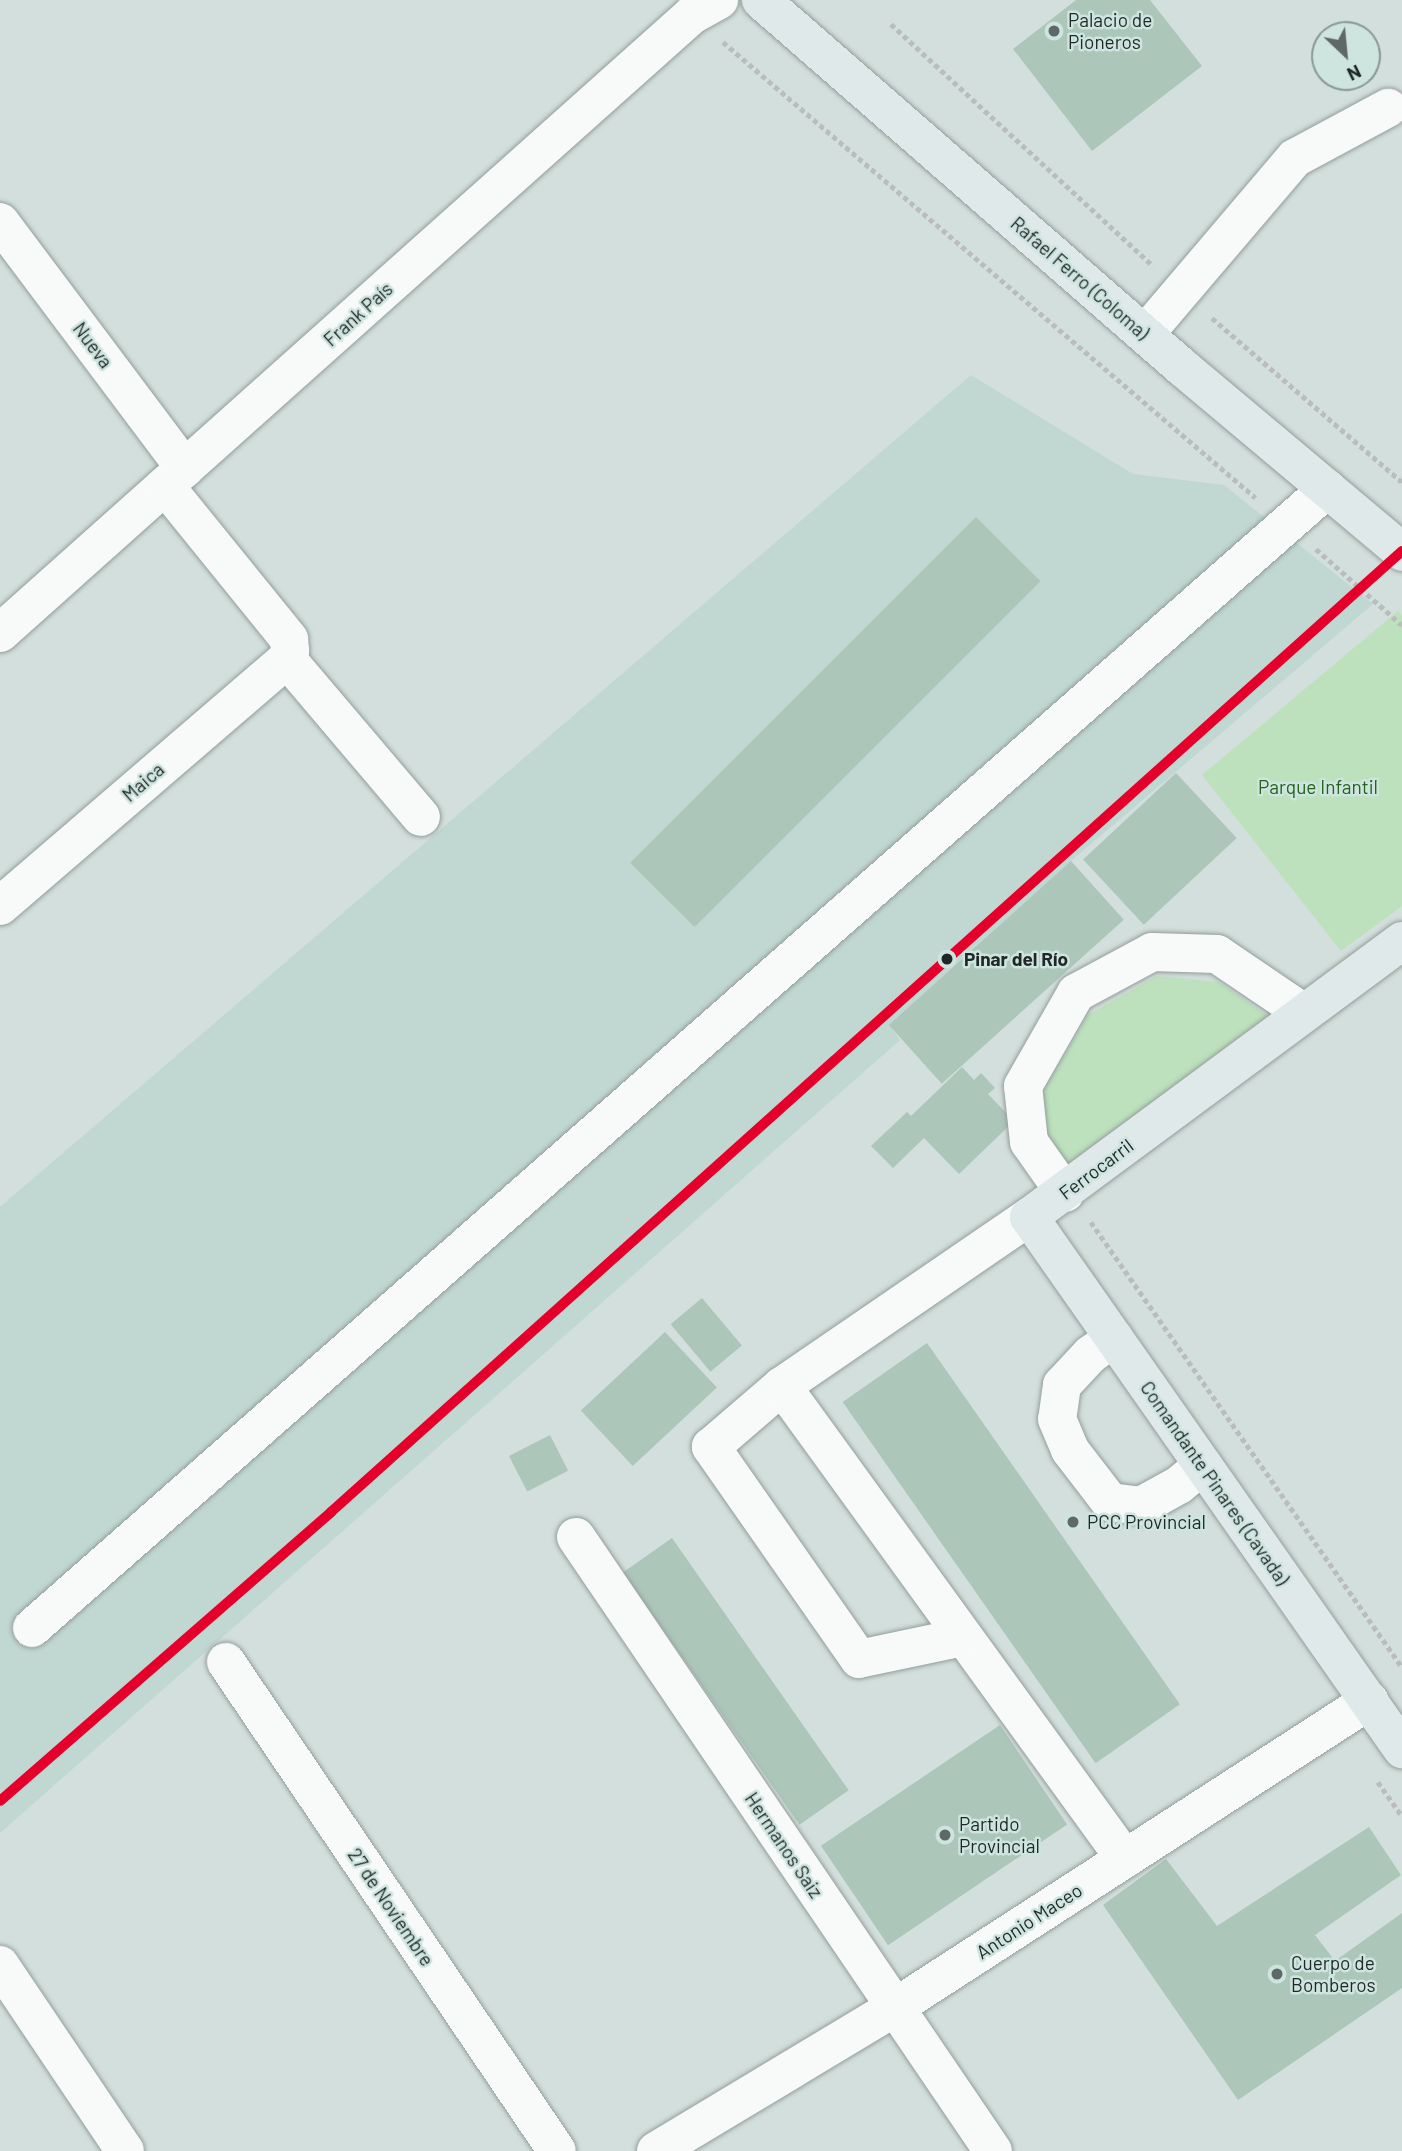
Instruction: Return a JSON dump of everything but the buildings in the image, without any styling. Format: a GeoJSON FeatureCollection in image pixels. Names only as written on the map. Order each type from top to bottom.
{"type":"FeatureCollection","features":[{"type":"Feature","properties":{"kind":"main road","name":"Rafael Ferro (Coloma)"},"geometry":{"type":"LineString","coordinates":[[761,0],[1145,334],[1402,552]]}},
{"type":"Feature","properties":{"kind":"main road","name":"Ferrocarril"},"geometry":{"type":"LineString","coordinates":[[1029,1217],[1065,1193],[1402,941]]}},
{"type":"Feature","properties":{"kind":"main road","name":"Comandante Pinares (Cavada)"},"geometry":{"type":"LineString","coordinates":[[1029,1217],[1203,1465],[1385,1699],[1402,1749]]}},
{"type":"Feature","properties":{"kind":"street","name":"Frank País"},"geometry":{"type":"LineString","coordinates":[[0,633],[705,8]]}},
{"type":"Feature","properties":{"kind":"street"},"geometry":{"type":"LineString","coordinates":[[1145,334],[1295,158],[1388,108]]}},
{"type":"Feature","properties":{"kind":"street","name":"Nueva"},"geometry":{"type":"LineString","coordinates":[[0,222],[289,639],[286,659]]}},
{"type":"Feature","properties":{"kind":"street"},"geometry":{"type":"LineString","coordinates":[[32,1628],[1327,489]]}},
{"type":"Feature","properties":{"kind":"street"},"geometry":{"type":"LineString","coordinates":[[286,659],[421,817]]}},
{"type":"Feature","properties":{"kind":"street","name":"Maica"},"geometry":{"type":"LineString","coordinates":[[0,905],[286,659]]}},
{"type":"Feature","properties":{"kind":"street"},"geometry":{"type":"LineString","coordinates":[[1065,1193],[1029,1142],[1023,1086],[1076,993],[1153,952],[1217,954],[1304,1013]]}},
{"type":"Feature","properties":{"kind":"street","name":"Ferrocarril"},"geometry":{"type":"LineString","coordinates":[[963,1637],[859,1659],[711,1447],[782,1386],[1029,1217]]}},
{"type":"Feature","properties":{"kind":"street"},"geometry":{"type":"LineString","coordinates":[[1114,1338],[1090,1355],[1062,1385],[1057,1419],[1070,1450],[1110,1502],[1141,1506],[1179,1486],[1203,1465]]}},
{"type":"Feature","properties":{"kind":"street"},"geometry":{"type":"LineString","coordinates":[[782,1386],[1125,1859]]}},
{"type":"Feature","properties":{"kind":"street","name":"Hermanos Saiz"},"geometry":{"type":"LineString","coordinates":[[576,1537],[993,2151]]}},
{"type":"Feature","properties":{"kind":"street","name":"27 de Noviembre"},"geometry":{"type":"LineString","coordinates":[[226,1662],[557,2151]]}},
{"type":"Feature","properties":{"kind":"street","name":"Antonio Maceo"},"geometry":{"type":"LineString","coordinates":[[656,2151],[894,2008],[1125,1859],[1385,1699]]}},
{"type":"Feature","properties":{"kind":"street"},"geometry":{"type":"LineString","coordinates":[[0,1965],[125,2151]]}},
{"type":"Feature","properties":{"kind":"path"},"geometry":{"type":"LineString","coordinates":[[705,8],[1402,625]]}},
{"type":"Feature","properties":{"kind":"path"},"geometry":{"type":"LineString","coordinates":[[891,23],[1181,292],[1402,482]]}},
{"type":"Feature","properties":{"kind":"path"},"geometry":{"type":"LineString","coordinates":[[1065,1193],[1088,1217],[1399,1659],[1402,1668]]}},
{"type":"Feature","properties":{"kind":"shaded area"},"geometry":{"type":"Polygon","coordinates":[[[971,375],[1133,474],[1224,485],[1373,604],[1071,861],[890,1025],[900,1040],[0,1833],[0,1207],[971,375]]]}},
{"type":"Feature","properties":{"kind":"green space","name":"Parque Infantil"},"geometry":{"type":"Polygon","coordinates":[[[1398,611],[1402,615],[1402,906],[1341,951],[1202,775],[1398,611]]]}},
{"type":"Feature","properties":{"kind":"green space"},"geometry":{"type":"Polygon","coordinates":[[[1157,976],[1219,982],[1268,1016],[1065,1167],[1040,1127],[1045,1088],[1088,1015],[1157,976]]]}},
{"type":"Feature","properties":{"kind":"transit line"},"geometry":{"type":"LineString","coordinates":[[0,1801],[331,1512],[1402,551]]}},
{"type":"Feature","properties":{"kind":"place","name":"Palacio de Pioneros"},"geometry":{"type":"Point","coordinates":[1054,31]}},
{"type":"Feature","properties":{"kind":"place","name":"Pinar del Río"},"geometry":{"type":"Point","coordinates":[947,959]}},
{"type":"Feature","properties":{"kind":"place","name":"PCC Provincial"},"geometry":{"type":"Point","coordinates":[1073,1522]}},
{"type":"Feature","properties":{"kind":"place","name":"Partido Provincial"},"geometry":{"type":"Point","coordinates":[945,1835]}},
{"type":"Feature","properties":{"kind":"place","name":"Cuerpo de Bomberos"},"geometry":{"type":"Point","coordinates":[1277,1974]}}]}
